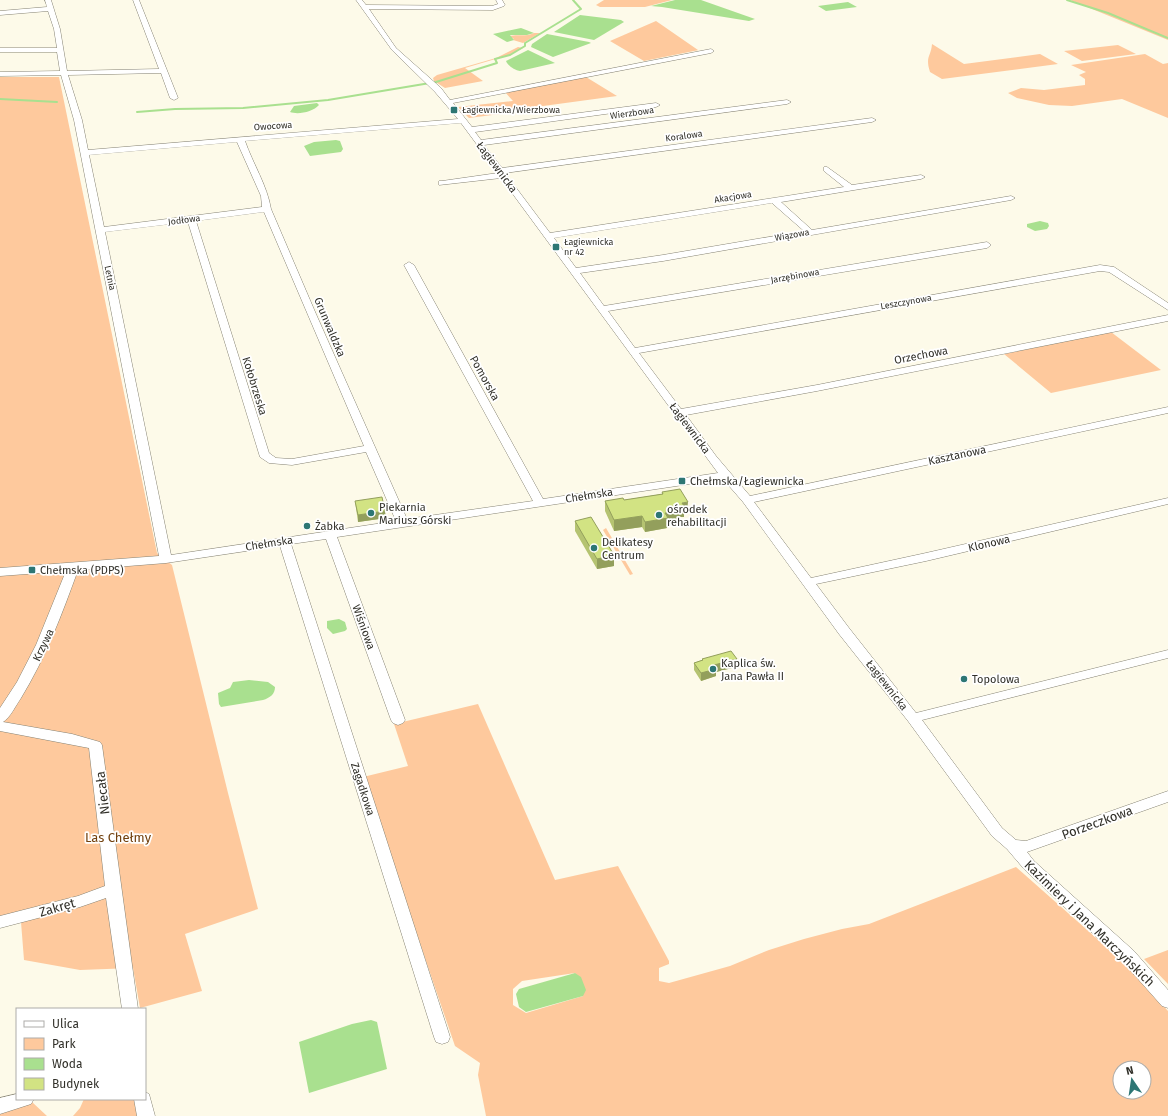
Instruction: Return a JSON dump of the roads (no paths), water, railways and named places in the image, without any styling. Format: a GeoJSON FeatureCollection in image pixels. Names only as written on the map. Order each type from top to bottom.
{"type":"FeatureCollection","features":[{"type":"Feature","properties":{"kind":"street"},"geometry":{"type":"LineString","coordinates":[[136,0],[174,98]]}},
{"type":"Feature","properties":{"kind":"street"},"geometry":{"type":"LineString","coordinates":[[362,4],[493,8],[500,7],[500,2]]}},
{"type":"Feature","properties":{"kind":"street"},"geometry":{"type":"LineString","coordinates":[[0,13],[49,4]]}},
{"type":"Feature","properties":{"kind":"street","name":"Letnia"},"geometry":{"type":"LineString","coordinates":[[49,4],[57,29],[59,50],[64,74],[78,120],[166,559]]}},
{"type":"Feature","properties":{"kind":"street","name":"Łagiewnicka"},"geometry":{"type":"LineString","coordinates":[[362,4],[394,49],[448,102],[470,130],[679,413],[747,500],[844,631],[913,718],[986,818],[997,832],[1019,846]]}},
{"type":"Feature","properties":{"kind":"street"},"geometry":{"type":"LineString","coordinates":[[0,50],[59,50]]}},
{"type":"Feature","properties":{"kind":"street"},"geometry":{"type":"LineString","coordinates":[[448,102],[711,51]]}},
{"type":"Feature","properties":{"kind":"street"},"geometry":{"type":"LineString","coordinates":[[0,74],[163,71]]}},
{"type":"Feature","properties":{"kind":"street","name":"Wierzbowa"},"geometry":{"type":"LineString","coordinates":[[479,143],[787,102]]}},
{"type":"Feature","properties":{"kind":"street"},"geometry":{"type":"LineString","coordinates":[[470,130],[656,105]]}},
{"type":"Feature","properties":{"kind":"street","name":"Koralowa"},"geometry":{"type":"LineString","coordinates":[[501,173],[872,120]]}},
{"type":"Feature","properties":{"kind":"street","name":"Owocowa"},"geometry":{"type":"LineString","coordinates":[[84,153],[463,121]]}},
{"type":"Feature","properties":{"kind":"street","name":"Grunwaldzka"},"geometry":{"type":"LineString","coordinates":[[240,139],[246,156],[265,196],[267,209],[311,314],[403,523]]}},
{"type":"Feature","properties":{"kind":"street"},"geometry":{"type":"LineString","coordinates":[[827,169],[850,188]]}},
{"type":"Feature","properties":{"kind":"street"},"geometry":{"type":"LineString","coordinates":[[442,183],[501,173]]}},
{"type":"Feature","properties":{"kind":"street","name":"Akacjowa"},"geometry":{"type":"LineString","coordinates":[[548,236],[921,177]]}},
{"type":"Feature","properties":{"kind":"street","name":"Wiązowa"},"geometry":{"type":"LineString","coordinates":[[574,271],[1011,198]]}},
{"type":"Feature","properties":{"kind":"street"},"geometry":{"type":"LineString","coordinates":[[774,200],[810,232]]}},
{"type":"Feature","properties":{"kind":"street","name":"Jodłowa"},"geometry":{"type":"LineString","coordinates":[[101,230],[267,209]]}},
{"type":"Feature","properties":{"kind":"street","name":"Kołobrzeska"},"geometry":{"type":"LineString","coordinates":[[191,219],[264,455],[273,461],[292,462],[370,448]]}},
{"type":"Feature","properties":{"kind":"street","name":"Jarzębinowa"},"geometry":{"type":"LineString","coordinates":[[602,309],[988,245]]}},
{"type":"Feature","properties":{"kind":"street","name":"Pomorska"},"geometry":{"type":"LineString","coordinates":[[409,265],[540,503]]}},
{"type":"Feature","properties":{"kind":"street","name":"Leszczynowa"},"geometry":{"type":"LineString","coordinates":[[633,351],[1100,268],[1111,269],[1168,306]]}},
{"type":"Feature","properties":{"kind":"street","name":"Orzechowa"},"geometry":{"type":"LineString","coordinates":[[679,413],[816,388],[1168,318]]}},
{"type":"Feature","properties":{"kind":"street","name":"Kasztanowa"},"geometry":{"type":"LineString","coordinates":[[747,500],[1168,410]]}},
{"type":"Feature","properties":{"kind":"street","name":"Chełmska"},"geometry":{"type":"LineString","coordinates":[[0,572],[166,559],[726,475]]}},
{"type":"Feature","properties":{"kind":"street","name":"Klonowa"},"geometry":{"type":"LineString","coordinates":[[809,582],[1168,501]]}},
{"type":"Feature","properties":{"kind":"street","name":"Wiśniowa"},"geometry":{"type":"LineString","coordinates":[[330,534],[398,720]]}},
{"type":"Feature","properties":{"kind":"street","name":"Zagadkowa"},"geometry":{"type":"LineString","coordinates":[[284,541],[442,1037]]}},
{"type":"Feature","properties":{"kind":"street","name":"Krzywa"},"geometry":{"type":"LineString","coordinates":[[0,718],[36,662],[53,623],[73,567]]}},
{"type":"Feature","properties":{"kind":"street"},"geometry":{"type":"LineString","coordinates":[[913,718],[1168,654]]}},
{"type":"Feature","properties":{"kind":"street","name":"Niecała"},"geometry":{"type":"LineString","coordinates":[[0,726],[72,739],[95,745],[130,1008]]}},
{"type":"Feature","properties":{"kind":"street","name":"Porzeczkowa"},"geometry":{"type":"LineString","coordinates":[[1019,846],[1168,796]]}},
{"type":"Feature","properties":{"kind":"street","name":"Kazimiery i Jana Marczyńskich"},"geometry":{"type":"LineString","coordinates":[[1019,846],[1029,865],[1128,956],[1168,1001]]}},
{"type":"Feature","properties":{"kind":"street","name":"Zakręt"},"geometry":{"type":"LineString","coordinates":[[0,922],[80,901],[113,889]]}},
{"type":"Feature","properties":{"kind":"street"},"geometry":{"type":"LineString","coordinates":[[0,1106],[21,1100]]}},
{"type":"Feature","properties":{"kind":"street"},"geometry":{"type":"LineString","coordinates":[[143,1100],[146,1116]]}},
{"type":"Feature","properties":{"kind":"water"},"geometry":{"type":"Polygon","coordinates":[[[675,0],[701,0],[755,19],[749,21],[651,6],[675,0]]]}},
{"type":"Feature","properties":{"kind":"water"},"geometry":{"type":"Polygon","coordinates":[[[848,2],[857,7],[826,11],[818,6],[848,2]]]}},
{"type":"Feature","properties":{"kind":"water"},"geometry":{"type":"Polygon","coordinates":[[[580,15],[621,20],[624,22],[594,40],[554,32],[580,15]]]}},
{"type":"Feature","properties":{"kind":"water"},"geometry":{"type":"Polygon","coordinates":[[[521,28],[534,33],[527,35],[510,35],[514,40],[507,42],[493,34],[521,28]]]}},
{"type":"Feature","properties":{"kind":"water"},"geometry":{"type":"Polygon","coordinates":[[[547,34],[591,43],[553,57],[531,47],[532,44],[547,34]]]}},
{"type":"Feature","properties":{"kind":"water"},"geometry":{"type":"Polygon","coordinates":[[[528,50],[555,63],[520,71],[512,68],[507,63],[506,61],[528,50]]]}},
{"type":"Feature","properties":{"kind":"water"},"geometry":{"type":"Polygon","coordinates":[[[317,103],[319,105],[309,111],[297,113],[290,112],[294,106],[317,103]]]}},
{"type":"Feature","properties":{"kind":"water"},"geometry":{"type":"Polygon","coordinates":[[[340,141],[343,149],[341,152],[310,156],[304,146],[314,142],[340,141]]]}},
{"type":"Feature","properties":{"kind":"water"},"geometry":{"type":"Polygon","coordinates":[[[1040,221],[1048,223],[1049,226],[1047,229],[1035,231],[1027,227],[1027,224],[1040,221]]]}},
{"type":"Feature","properties":{"kind":"water"},"geometry":{"type":"Polygon","coordinates":[[[339,619],[345,622],[347,629],[345,631],[333,634],[327,628],[327,621],[339,619]]]}},
{"type":"Feature","properties":{"kind":"water"},"geometry":{"type":"Polygon","coordinates":[[[249,680],[268,682],[275,687],[273,694],[263,700],[221,707],[219,704],[218,693],[230,688],[233,682],[249,680]]]}},
{"type":"Feature","properties":{"kind":"water"},"geometry":{"type":"Polygon","coordinates":[[[575,973],[581,977],[586,990],[583,996],[526,1012],[519,1007],[516,994],[519,989],[575,973]]]}},
{"type":"Feature","properties":{"kind":"water"},"geometry":{"type":"Polygon","coordinates":[[[371,1020],[377,1022],[387,1069],[309,1093],[299,1042],[352,1024],[371,1020]]]}},
{"type":"Feature","properties":{"kind":"waterway"},"geometry":{"type":"LineString","coordinates":[[137,112],[175,109],[243,108],[328,100],[436,82],[497,63],[495,59],[510,55],[525,46],[525,43],[581,9],[573,0]]}},
{"type":"Feature","properties":{"kind":"waterway"},"geometry":{"type":"LineString","coordinates":[[1067,0],[1108,13],[1168,38]]}},
{"type":"Feature","properties":{"kind":"waterway"},"geometry":{"type":"LineString","coordinates":[[0,99],[57,102]]}},
{"type":"Feature","properties":{"kind":"place","name":"Łagiewnicka/Wierzbowa"},"geometry":{"type":"Point","coordinates":[454,110]}},
{"type":"Feature","properties":{"kind":"place","name":"Łagiewnicka nr 42"},"geometry":{"type":"Point","coordinates":[556,247]}},
{"type":"Feature","properties":{"kind":"place","name":"Chełmska/Łagiewnicka"},"geometry":{"type":"Point","coordinates":[682,481]}},
{"type":"Feature","properties":{"kind":"place","name":"Piekarnia Mariusz Górski"},"geometry":{"type":"Point","coordinates":[371,513]}},
{"type":"Feature","properties":{"kind":"place","name":"ośrodek rehabilitacji"},"geometry":{"type":"Point","coordinates":[659,515]}},
{"type":"Feature","properties":{"kind":"place","name":"Żabka"},"geometry":{"type":"Point","coordinates":[307,526]}},
{"type":"Feature","properties":{"kind":"place","name":"Delikatesy Centrum"},"geometry":{"type":"Point","coordinates":[594,548]}},
{"type":"Feature","properties":{"kind":"place","name":"Chełmska (PDPS)"},"geometry":{"type":"Point","coordinates":[32,570]}},
{"type":"Feature","properties":{"kind":"place","name":"Kaplica św. Jana Pawła II"},"geometry":{"type":"Point","coordinates":[713,669]}},
{"type":"Feature","properties":{"kind":"place","name":"Topolowa"},"geometry":{"type":"Point","coordinates":[964,679]}},
{"type":"Feature","properties":{"kind":"park label","name":"Las Chełmy"},"geometry":{"type":"Point","coordinates":[118,837]}}]}
